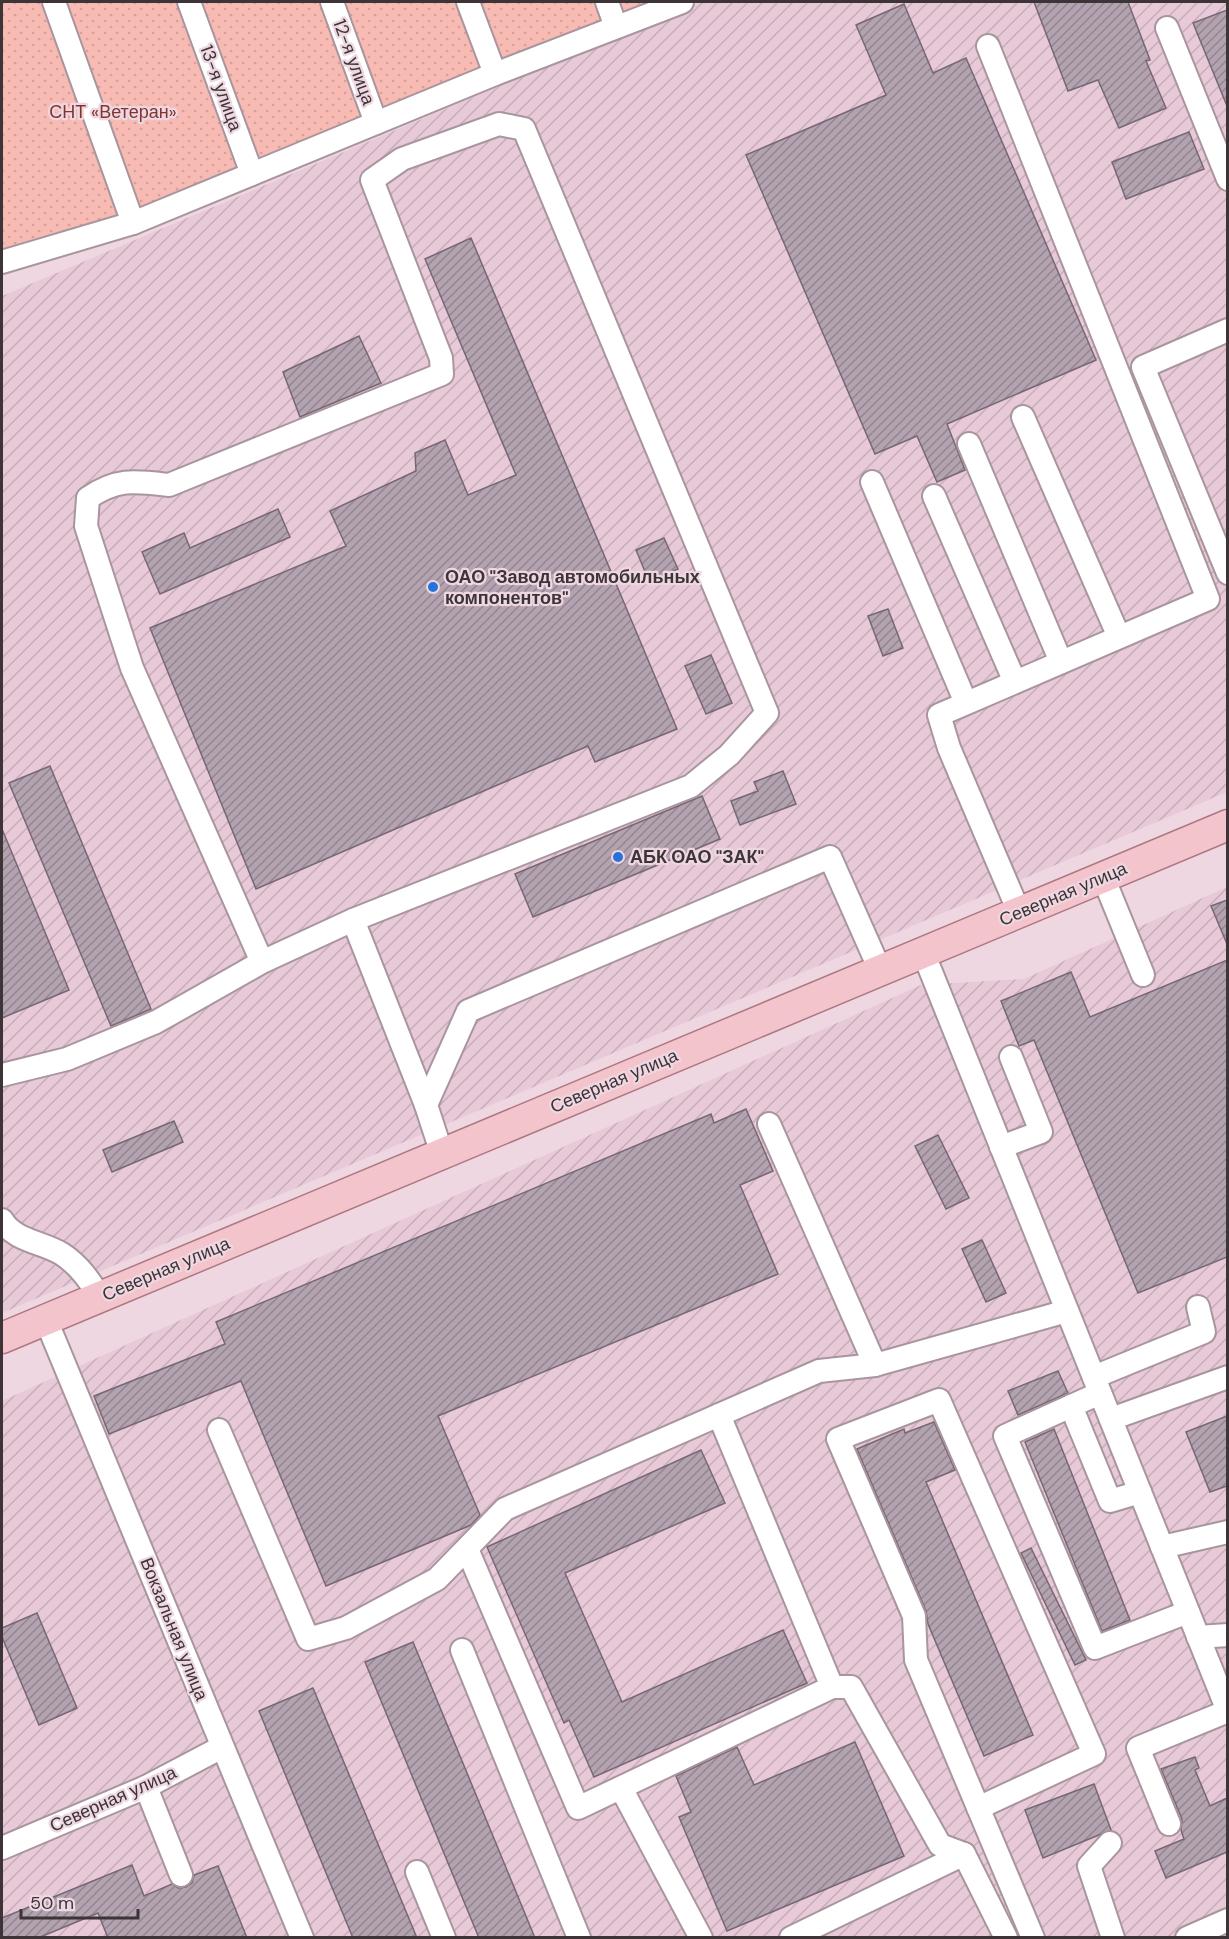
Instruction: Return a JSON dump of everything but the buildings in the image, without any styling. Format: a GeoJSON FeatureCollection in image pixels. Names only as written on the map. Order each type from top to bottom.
{"type":"FeatureCollection","features":[{"type":"Feature","properties":{"kind":"main road","name":"Северная улица"},"geometry":{"type":"LineString","coordinates":[[2,1338],[1227,825]]}},
{"type":"Feature","properties":{"kind":"street"},"geometry":{"type":"LineString","coordinates":[[54,2],[133,223]]}},
{"type":"Feature","properties":{"kind":"street","name":"13-я улица"},"geometry":{"type":"LineString","coordinates":[[189,2],[252,174]]}},
{"type":"Feature","properties":{"kind":"street","name":"12-я улица"},"geometry":{"type":"LineString","coordinates":[[332,2],[376,123]]}},
{"type":"Feature","properties":{"kind":"street"},"geometry":{"type":"LineString","coordinates":[[468,2],[495,74]]}},
{"type":"Feature","properties":{"kind":"street"},"geometry":{"type":"LineString","coordinates":[[607,2],[616,27]]}},
{"type":"Feature","properties":{"kind":"street"},"geometry":{"type":"LineString","coordinates":[[2,262],[133,223],[495,74],[682,2]]}},
{"type":"Feature","properties":{"kind":"street"},"geometry":{"type":"LineString","coordinates":[[1167,28],[1227,179]]}},
{"type":"Feature","properties":{"kind":"street"},"geometry":{"type":"LineString","coordinates":[[988,46],[1208,599],[939,715],[949,748],[1018,912]]}},
{"type":"Feature","properties":{"kind":"street"},"geometry":{"type":"LineString","coordinates":[[2,1074],[67,1059],[156,1022],[262,962],[353,920],[691,786],[729,754],[766,713],[524,129],[499,124],[402,159],[372,180],[441,358],[442,374],[169,485],[139,481],[106,485],[88,498],[86,526],[132,668],[262,962]]}},
{"type":"Feature","properties":{"kind":"street"},"geometry":{"type":"LineString","coordinates":[[1227,330],[1143,368],[1227,570]]}},
{"type":"Feature","properties":{"kind":"street"},"geometry":{"type":"LineString","coordinates":[[1023,417],[1119,637]]}},
{"type":"Feature","properties":{"kind":"street"},"geometry":{"type":"LineString","coordinates":[[969,444],[1061,662]]}},
{"type":"Feature","properties":{"kind":"street"},"geometry":{"type":"LineString","coordinates":[[872,482],[966,703]]}},
{"type":"Feature","properties":{"kind":"street"},"geometry":{"type":"LineString","coordinates":[[934,496],[1014,682]]}},
{"type":"Feature","properties":{"kind":"street"},"geometry":{"type":"LineString","coordinates":[[426,1105],[468,1011],[830,857],[880,970]]}},
{"type":"Feature","properties":{"kind":"street"},"geometry":{"type":"LineString","coordinates":[[1103,877],[1143,975]]}},
{"type":"Feature","properties":{"kind":"street"},"geometry":{"type":"LineString","coordinates":[[353,920],[426,1105],[442,1154]]}},
{"type":"Feature","properties":{"kind":"street"},"geometry":{"type":"LineString","coordinates":[[923,952],[1227,1711],[1138,1748],[1169,1824]]}},
{"type":"Feature","properties":{"kind":"street"},"geometry":{"type":"LineString","coordinates":[[1001,1147],[1041,1132],[1011,1057]]}},
{"type":"Feature","properties":{"kind":"street"},"geometry":{"type":"LineString","coordinates":[[769,1124],[875,1365]]}},
{"type":"Feature","properties":{"kind":"street"},"geometry":{"type":"LineString","coordinates":[[2,1220],[6,1227],[32,1243],[61,1253],[84,1272],[100,1296]]}},
{"type":"Feature","properties":{"kind":"street"},"geometry":{"type":"LineString","coordinates":[[1188,1612],[1095,1648],[1005,1436],[1071,1406],[1097,1385],[1204,1332],[1198,1307]]}},
{"type":"Feature","properties":{"kind":"street"},"geometry":{"type":"LineString","coordinates":[[219,1430],[308,1639],[346,1628],[437,1579],[506,1509],[819,1371],[875,1365],[1067,1311]]}},
{"type":"Feature","properties":{"kind":"street","name":"Вокзальная улица"},"geometry":{"type":"LineString","coordinates":[[46,1320],[302,1938]]}},
{"type":"Feature","properties":{"kind":"street"},"geometry":{"type":"LineString","coordinates":[[1111,1419],[1227,1377]]}},
{"type":"Feature","properties":{"kind":"street"},"geometry":{"type":"LineString","coordinates":[[978,1808],[1094,1754],[939,1400],[838,1439],[914,1616],[916,1660],[978,1808],[1033,1938]]}},
{"type":"Feature","properties":{"kind":"street"},"geometry":{"type":"LineString","coordinates":[[1071,1406],[1110,1501],[1140,1492]]}},
{"type":"Feature","properties":{"kind":"street"},"geometry":{"type":"LineString","coordinates":[[719,1415],[832,1687]]}},
{"type":"Feature","properties":{"kind":"street"},"geometry":{"type":"LineString","coordinates":[[1162,1547],[1227,1532]]}},
{"type":"Feature","properties":{"kind":"street"},"geometry":{"type":"LineString","coordinates":[[467,1549],[578,1808],[832,1687],[851,1687],[940,1845],[964,1854],[1006,1938]]}},
{"type":"Feature","properties":{"kind":"street"},"geometry":{"type":"LineString","coordinates":[[1198,1637],[1227,1635]]}},
{"type":"Feature","properties":{"kind":"street"},"geometry":{"type":"LineString","coordinates":[[462,1650],[579,1938]]}},
{"type":"Feature","properties":{"kind":"street","name":"Северная улица"},"geometry":{"type":"LineString","coordinates":[[2,1848],[146,1787],[222,1747]]}},
{"type":"Feature","properties":{"kind":"street"},"geometry":{"type":"LineString","coordinates":[[146,1787],[181,1875]]}},
{"type":"Feature","properties":{"kind":"street"},"geometry":{"type":"LineString","coordinates":[[621,1788],[701,1938]]}},
{"type":"Feature","properties":{"kind":"street"},"geometry":{"type":"LineString","coordinates":[[1110,1843],[1089,1866],[1113,1938]]}},
{"type":"Feature","properties":{"kind":"street"},"geometry":{"type":"LineString","coordinates":[[790,1938],[964,1854]]}},
{"type":"Feature","properties":{"kind":"street"},"geometry":{"type":"LineString","coordinates":[[417,1872],[444,1938]]}},
{"type":"Feature","properties":{"kind":"street"},"geometry":{"type":"LineString","coordinates":[[1187,1938],[1227,1920]]}},
{"type":"Feature","properties":{"kind":"shaded area"},"geometry":{"type":"Polygon","coordinates":[[[700,2],[1227,2],[1227,792],[2,1313],[2,296],[700,2]]]}},
{"type":"Feature","properties":{"kind":"shaded area"},"geometry":{"type":"Polygon","coordinates":[[[1227,887],[1227,1937],[2,1938],[2,1401],[921,985],[1024,979],[1227,887]]]}},
{"type":"Feature","properties":{"kind":"green space","name":"СНТ «Ветеран»"},"geometry":{"type":"Polygon","coordinates":[[[2,2],[684,2],[2,262],[2,2]]]}},
{"type":"Feature","properties":{"kind":"place","name":"ОАО \"Завод автомобильных компонентов\""},"geometry":{"type":"Point","coordinates":[433,587]}},
{"type":"Feature","properties":{"kind":"place","name":"АБК ОАО \"ЗАК\""},"geometry":{"type":"Point","coordinates":[618,857]}}]}
